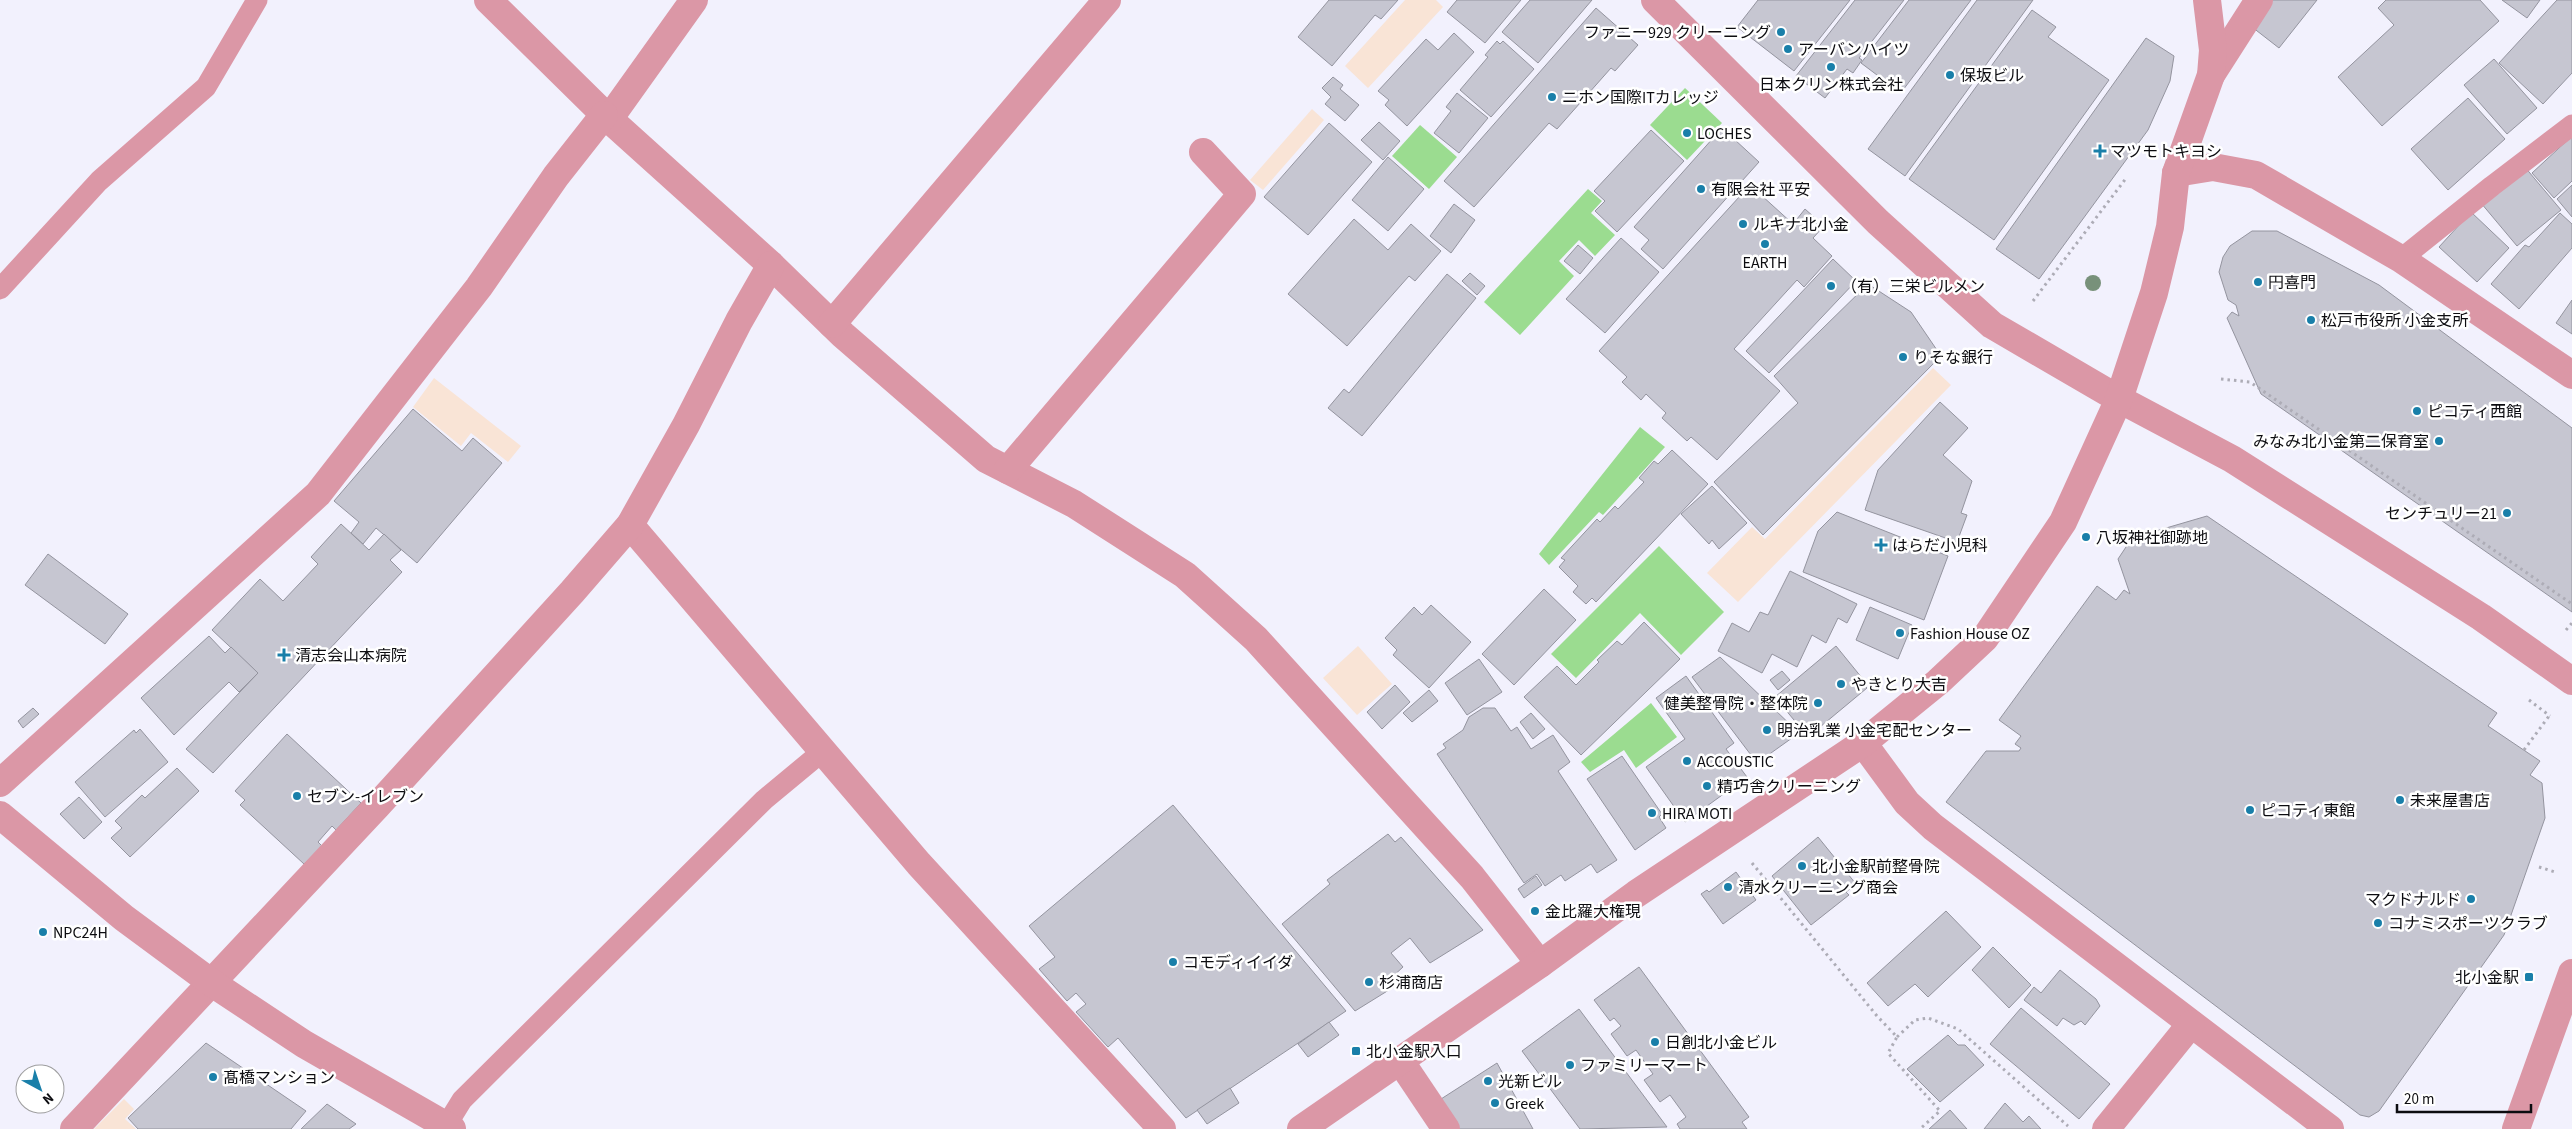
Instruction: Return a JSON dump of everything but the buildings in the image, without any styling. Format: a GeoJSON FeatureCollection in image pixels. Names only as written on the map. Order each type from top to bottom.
{"type":"FeatureCollection","features":[{"type":"Feature","properties":{"kind":"street"},"geometry":{"type":"LineString","coordinates":[[488,0],[607,117],[771,265],[832,324],[986,459],[1074,504],[1186,575],[1249,633],[1472,877],[1540,964]]}},
{"type":"Feature","properties":{"kind":"street"},"geometry":{"type":"LineString","coordinates":[[0,783],[318,494],[479,287],[556,176],[607,117],[694,0]]}},
{"type":"Feature","properties":{"kind":"street"},"geometry":{"type":"LineString","coordinates":[[832,324],[1107,0]]}},
{"type":"Feature","properties":{"kind":"street"},"geometry":{"type":"LineString","coordinates":[[1655,0],[1878,222],[1992,325],[2119,399],[2232,459],[2481,617],[2572,682]]}},
{"type":"Feature","properties":{"kind":"street"},"geometry":{"type":"LineString","coordinates":[[2207,0],[2213,50],[2211,75]]}},
{"type":"Feature","properties":{"kind":"street"},"geometry":{"type":"LineString","coordinates":[[1302,1129],[1401,1062],[1636,894],[1863,743],[1938,682],[1985,638],[2063,522],[2119,399],[2154,293],[2170,227],[2176,173],[2211,75],[2259,0]]}},
{"type":"Feature","properties":{"kind":"street"},"geometry":{"type":"LineString","coordinates":[[1008,470],[1242,194],[1204,152]]}},
{"type":"Feature","properties":{"kind":"street"},"geometry":{"type":"LineString","coordinates":[[2176,173],[2213,167],[2256,175],[2401,259],[2572,375]]}},
{"type":"Feature","properties":{"kind":"street"},"geometry":{"type":"LineString","coordinates":[[74,1129],[212,983],[552,614],[630,525],[686,425],[739,321],[771,265]]}},
{"type":"Feature","properties":{"kind":"street"},"geometry":{"type":"LineString","coordinates":[[630,525],[919,864],[1162,1129]]}},
{"type":"Feature","properties":{"kind":"street"},"geometry":{"type":"LineString","coordinates":[[1863,743],[1907,803],[1933,827],[2330,1129]]}},
{"type":"Feature","properties":{"kind":"street"},"geometry":{"type":"LineString","coordinates":[[0,815],[124,918],[212,983],[304,1044],[449,1128]]}},
{"type":"Feature","properties":{"kind":"street"},"geometry":{"type":"LineString","coordinates":[[2516,1129],[2572,973]]}},
{"type":"Feature","properties":{"kind":"street"},"geometry":{"type":"LineString","coordinates":[[2106,1129],[2191,1024]]}},
{"type":"Feature","properties":{"kind":"street"},"geometry":{"type":"LineString","coordinates":[[1401,1062],[1446,1129]]}},
{"type":"Feature","properties":{"kind":"lane"},"geometry":{"type":"LineString","coordinates":[[0,289],[99,181],[206,87],[257,0]]}},
{"type":"Feature","properties":{"kind":"lane"},"geometry":{"type":"LineString","coordinates":[[2401,259],[2572,125]]}},
{"type":"Feature","properties":{"kind":"lane"},"geometry":{"type":"LineString","coordinates":[[449,1128],[469,1094],[764,800],[823,751]]}},
{"type":"Feature","properties":{"kind":"path"},"geometry":{"type":"LineString","coordinates":[[2033,300],[2127,176]]}},
{"type":"Feature","properties":{"kind":"path"},"geometry":{"type":"LineString","coordinates":[[2221,379],[2250,382],[2572,604]]}},
{"type":"Feature","properties":{"kind":"path"},"geometry":{"type":"LineString","coordinates":[[2563,634],[2572,622]]}},
{"type":"Feature","properties":{"kind":"path"},"geometry":{"type":"LineString","coordinates":[[2524,750],[2555,710]]}},
{"type":"Feature","properties":{"kind":"path"},"geometry":{"type":"LineString","coordinates":[[1728,833],[1877,1016],[1897,1037]]}},
{"type":"Feature","properties":{"kind":"path"},"geometry":{"type":"LineString","coordinates":[[2539,866],[2555,872]]}},
{"type":"Feature","properties":{"kind":"path"},"geometry":{"type":"LineString","coordinates":[[1920,1129],[1940,1111],[1888,1053],[1897,1037],[1915,1020],[1928,1018],[1958,1029],[2072,1129]]}},
{"type":"Feature","properties":{"kind":"shaded area"},"geometry":{"type":"Polygon","coordinates":[[[1405,0],[1436,0],[1443,7],[1368,88],[1345,66],[1405,0]]]}},
{"type":"Feature","properties":{"kind":"shaded area"},"geometry":{"type":"Polygon","coordinates":[[[1312,109],[1324,120],[1263,190],[1250,180],[1312,109]]]}},
{"type":"Feature","properties":{"kind":"shaded area"},"geometry":{"type":"Polygon","coordinates":[[[1933,368],[1951,385],[1738,602],[1707,573],[1752,527],[1765,539],[1933,368]]]}},
{"type":"Feature","properties":{"kind":"shaded area"},"geometry":{"type":"Polygon","coordinates":[[[434,378],[521,446],[508,462],[471,433],[461,446],[413,407],[434,378]]]}},
{"type":"Feature","properties":{"kind":"shaded area"},"geometry":{"type":"Polygon","coordinates":[[[1358,646],[1392,684],[1357,715],[1323,678],[1358,646]]]}},
{"type":"Feature","properties":{"kind":"shaded area"},"geometry":{"type":"Polygon","coordinates":[[[124,1099],[134,1109],[125,1119],[136,1129],[94,1129],[124,1099]]]}},
{"type":"Feature","properties":{"kind":"green space"},"geometry":{"type":"Polygon","coordinates":[[[1685,88],[1722,123],[1687,160],[1650,125],[1685,88]]]}},
{"type":"Feature","properties":{"kind":"green space"},"geometry":{"type":"Polygon","coordinates":[[[1420,125],[1457,157],[1429,189],[1392,156],[1420,125]]]}},
{"type":"Feature","properties":{"kind":"green space"},"geometry":{"type":"Polygon","coordinates":[[[1588,189],[1602,201],[1591,213],[1615,235],[1595,256],[1579,240],[1559,261],[1574,276],[1520,335],[1484,302],[1588,189]]]}},
{"type":"Feature","properties":{"kind":"green space"},"geometry":{"type":"Polygon","coordinates":[[[1640,427],[1665,447],[1603,515],[1599,512],[1549,565],[1539,554],[1640,427]]]}},
{"type":"Feature","properties":{"kind":"green space"},"geometry":{"type":"Polygon","coordinates":[[[1659,546],[1724,612],[1681,655],[1640,613],[1576,678],[1551,654],[1659,546]]]}},
{"type":"Feature","properties":{"kind":"green space"},"geometry":{"type":"Polygon","coordinates":[[[1651,703],[1677,737],[1636,768],[1624,750],[1590,772],[1581,762],[1651,703]]]}},
{"type":"Feature","properties":{"kind":"place","name":"ファニー929 クリーニング"},"geometry":{"type":"Point","coordinates":[1781,32]}},
{"type":"Feature","properties":{"kind":"place","name":"アーバンハイツ"},"geometry":{"type":"Point","coordinates":[1788,49]}},
{"type":"Feature","properties":{"kind":"place","name":"日本クリン株式会社"},"geometry":{"type":"Point","coordinates":[1831,67]}},
{"type":"Feature","properties":{"kind":"place","name":"保坂ビル"},"geometry":{"type":"Point","coordinates":[1950,75]}},
{"type":"Feature","properties":{"kind":"place","name":"ニホン国際ITカレッジ"},"geometry":{"type":"Point","coordinates":[1552,97]}},
{"type":"Feature","properties":{"kind":"place","name":"LOCHES"},"geometry":{"type":"Point","coordinates":[1687,133]}},
{"type":"Feature","properties":{"kind":"place","name":"マツモトキヨシ"},"geometry":{"type":"Point","coordinates":[2100,151]}},
{"type":"Feature","properties":{"kind":"place","name":"有限会社 平安"},"geometry":{"type":"Point","coordinates":[1701,189]}},
{"type":"Feature","properties":{"kind":"place","name":"ルキナ北小金"},"geometry":{"type":"Point","coordinates":[1743,224]}},
{"type":"Feature","properties":{"kind":"place","name":"EARTH"},"geometry":{"type":"Point","coordinates":[1765,244]}},
{"type":"Feature","properties":{"kind":"place","name":"円喜門"},"geometry":{"type":"Point","coordinates":[2258,282]}},
{"type":"Feature","properties":{"kind":"place","name":"（有）三栄ビルメン"},"geometry":{"type":"Point","coordinates":[1831,286]}},
{"type":"Feature","properties":{"kind":"place","name":"松戸市役所 小金支所"},"geometry":{"type":"Point","coordinates":[2311,320]}},
{"type":"Feature","properties":{"kind":"place","name":"りそな銀行"},"geometry":{"type":"Point","coordinates":[1903,357]}},
{"type":"Feature","properties":{"kind":"place","name":"ピコティ西館"},"geometry":{"type":"Point","coordinates":[2417,411]}},
{"type":"Feature","properties":{"kind":"place","name":"みなみ北小金第二保育室"},"geometry":{"type":"Point","coordinates":[2439,441]}},
{"type":"Feature","properties":{"kind":"place","name":"センチュリー21"},"geometry":{"type":"Point","coordinates":[2507,513]}},
{"type":"Feature","properties":{"kind":"place","name":"八坂神社御跡地"},"geometry":{"type":"Point","coordinates":[2086,537]}},
{"type":"Feature","properties":{"kind":"place","name":"はらだ小児科"},"geometry":{"type":"Point","coordinates":[1881,545]}},
{"type":"Feature","properties":{"kind":"place","name":"Fashion House OZ"},"geometry":{"type":"Point","coordinates":[1900,633]}},
{"type":"Feature","properties":{"kind":"place","name":"清志会山本病院"},"geometry":{"type":"Point","coordinates":[284,655]}},
{"type":"Feature","properties":{"kind":"place","name":"やきとり大吉"},"geometry":{"type":"Point","coordinates":[1841,684]}},
{"type":"Feature","properties":{"kind":"place","name":"健美整骨院・整体院"},"geometry":{"type":"Point","coordinates":[1818,703]}},
{"type":"Feature","properties":{"kind":"place","name":"明治乳業 小金宅配センター"},"geometry":{"type":"Point","coordinates":[1767,730]}},
{"type":"Feature","properties":{"kind":"place","name":"ACCOUSTIC"},"geometry":{"type":"Point","coordinates":[1687,761]}},
{"type":"Feature","properties":{"kind":"place","name":"精巧舎クリーニング"},"geometry":{"type":"Point","coordinates":[1707,786]}},
{"type":"Feature","properties":{"kind":"place","name":"セブン-イレブン"},"geometry":{"type":"Point","coordinates":[297,796]}},
{"type":"Feature","properties":{"kind":"place","name":"未来屋書店"},"geometry":{"type":"Point","coordinates":[2400,800]}},
{"type":"Feature","properties":{"kind":"place","name":"ピコティ東館"},"geometry":{"type":"Point","coordinates":[2250,810]}},
{"type":"Feature","properties":{"kind":"place","name":"HIRA MOTI"},"geometry":{"type":"Point","coordinates":[1652,813]}},
{"type":"Feature","properties":{"kind":"place","name":"北小金駅前整骨院"},"geometry":{"type":"Point","coordinates":[1802,866]}},
{"type":"Feature","properties":{"kind":"place","name":"清水クリーニング商会"},"geometry":{"type":"Point","coordinates":[1728,887]}},
{"type":"Feature","properties":{"kind":"place","name":"マクドナルド"},"geometry":{"type":"Point","coordinates":[2471,899]}},
{"type":"Feature","properties":{"kind":"place","name":"金比羅大権現"},"geometry":{"type":"Point","coordinates":[1535,911]}},
{"type":"Feature","properties":{"kind":"place","name":"コナミスポーツクラブ"},"geometry":{"type":"Point","coordinates":[2378,923]}},
{"type":"Feature","properties":{"kind":"place","name":"NPC24H"},"geometry":{"type":"Point","coordinates":[43,932]}},
{"type":"Feature","properties":{"kind":"place","name":"コモディイイダ"},"geometry":{"type":"Point","coordinates":[1173,962]}},
{"type":"Feature","properties":{"kind":"place","name":"北小金駅"},"geometry":{"type":"Point","coordinates":[2529,977]}},
{"type":"Feature","properties":{"kind":"place","name":"杉浦商店"},"geometry":{"type":"Point","coordinates":[1369,982]}},
{"type":"Feature","properties":{"kind":"place","name":"日創北小金ビル"},"geometry":{"type":"Point","coordinates":[1655,1042]}},
{"type":"Feature","properties":{"kind":"place","name":"北小金駅入口"},"geometry":{"type":"Point","coordinates":[1356,1051]}},
{"type":"Feature","properties":{"kind":"place","name":"ファミリーマート"},"geometry":{"type":"Point","coordinates":[1570,1065]}},
{"type":"Feature","properties":{"kind":"place","name":"髙橋マンション"},"geometry":{"type":"Point","coordinates":[213,1077]}},
{"type":"Feature","properties":{"kind":"place","name":"光新ビル"},"geometry":{"type":"Point","coordinates":[1488,1081]}},
{"type":"Feature","properties":{"kind":"place","name":"Greek"},"geometry":{"type":"Point","coordinates":[1495,1103]}}]}
